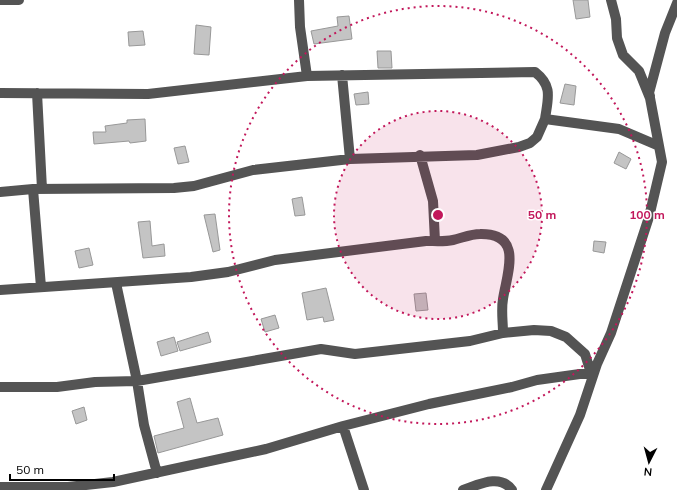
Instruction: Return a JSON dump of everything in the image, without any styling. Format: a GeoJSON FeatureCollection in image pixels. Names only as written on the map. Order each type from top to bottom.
{"type":"FeatureCollection","features":[{"type":"Feature","properties":{"kind":"street"},"geometry":{"type":"LineString","coordinates":[[0,0],[19,0]]}},
{"type":"Feature","properties":{"kind":"street"},"geometry":{"type":"LineString","coordinates":[[300,0],[300,27],[307,76]]}},
{"type":"Feature","properties":{"kind":"street"},"geometry":{"type":"LineString","coordinates":[[611,0],[616,19],[617,38],[623,55],[639,71],[650,98]]}},
{"type":"Feature","properties":{"kind":"street"},"geometry":{"type":"LineString","coordinates":[[546,490],[580,415],[592,372],[611,333],[649,217],[662,162],[649,93],[667,29],[677,2]]}},
{"type":"Feature","properties":{"kind":"street"},"geometry":{"type":"LineString","coordinates":[[667,29],[677,22]]}},
{"type":"Feature","properties":{"kind":"street"},"geometry":{"type":"LineString","coordinates":[[0,93],[148,94],[307,76],[535,72],[544,80],[548,88],[545,119],[537,137],[530,143],[519,147],[477,155],[420,155],[350,159],[253,170],[194,186],[174,188],[37,189],[0,192]]}},
{"type":"Feature","properties":{"kind":"street"},"geometry":{"type":"LineString","coordinates":[[342,75],[350,159]]}},
{"type":"Feature","properties":{"kind":"street"},"geometry":{"type":"LineString","coordinates":[[37,93],[37,189],[41,287]]}},
{"type":"Feature","properties":{"kind":"street"},"geometry":{"type":"LineString","coordinates":[[545,119],[619,129],[660,146]]}},
{"type":"Feature","properties":{"kind":"street"},"geometry":{"type":"LineString","coordinates":[[420,155],[433,201],[436,241]]}},
{"type":"Feature","properties":{"kind":"street"},"geometry":{"type":"LineString","coordinates":[[0,290],[116,283],[228,272],[276,260],[453,240],[479,234],[492,235],[501,238],[506,243],[510,263],[503,299],[503,333]]}},
{"type":"Feature","properties":{"kind":"street"},"geometry":{"type":"LineString","coordinates":[[116,283],[137,381],[144,425],[157,473]]}},
{"type":"Feature","properties":{"kind":"street"},"geometry":{"type":"LineString","coordinates":[[0,387],[57,387],[95,382],[137,381],[321,349],[355,354],[470,340],[503,333],[534,330],[551,331],[560,334],[585,354],[592,372]]}},
{"type":"Feature","properties":{"kind":"street"},"geometry":{"type":"LineString","coordinates":[[0,487],[90,486],[157,473],[266,449],[343,426],[429,404],[512,387],[537,380],[592,372]]}},
{"type":"Feature","properties":{"kind":"street"},"geometry":{"type":"LineString","coordinates":[[343,426],[364,490]]}},
{"type":"Feature","properties":{"kind":"street"},"geometry":{"type":"LineString","coordinates":[[463,490],[488,482],[499,481],[512,490]]}},
{"type":"Feature","properties":{"kind":"building"},"geometry":{"type":"Polygon","coordinates":[[[573,0],[588,0],[590,17],[576,19],[573,0]]]}},
{"type":"Feature","properties":{"kind":"building"},"geometry":{"type":"Polygon","coordinates":[[[349,16],[352,39],[314,44],[311,31],[338,26],[337,17],[349,16]]]}},
{"type":"Feature","properties":{"kind":"building"},"geometry":{"type":"Polygon","coordinates":[[[196,25],[211,27],[209,55],[194,54],[196,25]]]}},
{"type":"Feature","properties":{"kind":"building"},"geometry":{"type":"Polygon","coordinates":[[[143,31],[145,45],[129,46],[128,32],[143,31]]]}},
{"type":"Feature","properties":{"kind":"building"},"geometry":{"type":"Polygon","coordinates":[[[377,51],[391,51],[392,68],[378,68],[377,51]]]}},
{"type":"Feature","properties":{"kind":"building"},"geometry":{"type":"Polygon","coordinates":[[[565,84],[576,86],[574,105],[560,103],[565,84]]]}},
{"type":"Feature","properties":{"kind":"building"},"geometry":{"type":"Polygon","coordinates":[[[368,92],[369,104],[356,105],[354,94],[368,92]]]}},
{"type":"Feature","properties":{"kind":"building"},"geometry":{"type":"Polygon","coordinates":[[[145,119],[146,141],[94,144],[93,132],[106,132],[105,126],[127,123],[127,120],[145,119]]]}},
{"type":"Feature","properties":{"kind":"building"},"geometry":{"type":"Polygon","coordinates":[[[185,146],[189,162],[178,164],[174,148],[185,146]]]}},
{"type":"Feature","properties":{"kind":"building"},"geometry":{"type":"Polygon","coordinates":[[[619,152],[631,159],[626,169],[614,163],[619,152]]]}},
{"type":"Feature","properties":{"kind":"building"},"geometry":{"type":"Polygon","coordinates":[[[302,197],[305,215],[295,216],[292,199],[302,197]]]}},
{"type":"Feature","properties":{"kind":"building"},"geometry":{"type":"Polygon","coordinates":[[[215,214],[220,250],[213,252],[204,215],[215,214]]]}},
{"type":"Feature","properties":{"kind":"building"},"geometry":{"type":"Polygon","coordinates":[[[150,221],[152,246],[164,244],[165,256],[143,258],[138,222],[150,221]]]}},
{"type":"Feature","properties":{"kind":"building"},"geometry":{"type":"Polygon","coordinates":[[[594,241],[606,242],[604,253],[593,251],[594,241]]]}},
{"type":"Feature","properties":{"kind":"building"},"geometry":{"type":"Polygon","coordinates":[[[89,248],[93,265],[79,268],[75,251],[89,248]]]}},
{"type":"Feature","properties":{"kind":"building"},"geometry":{"type":"Polygon","coordinates":[[[326,288],[334,320],[324,322],[323,317],[307,320],[302,293],[326,288]]]}},
{"type":"Feature","properties":{"kind":"building"},"geometry":{"type":"Polygon","coordinates":[[[426,293],[428,310],[416,311],[414,294],[426,293]]]}},
{"type":"Feature","properties":{"kind":"building"},"geometry":{"type":"Polygon","coordinates":[[[275,315],[279,328],[265,332],[261,319],[275,315]]]}},
{"type":"Feature","properties":{"kind":"building"},"geometry":{"type":"Polygon","coordinates":[[[208,332],[211,342],[180,351],[177,342],[208,332]]]}},
{"type":"Feature","properties":{"kind":"building"},"geometry":{"type":"Polygon","coordinates":[[[174,337],[178,351],[161,356],[157,342],[174,337]]]}},
{"type":"Feature","properties":{"kind":"building"},"geometry":{"type":"Polygon","coordinates":[[[190,398],[197,423],[218,418],[223,435],[158,453],[154,436],[184,428],[177,402],[190,398]]]}},
{"type":"Feature","properties":{"kind":"building"},"geometry":{"type":"Polygon","coordinates":[[[84,407],[87,420],[76,424],[72,411],[84,407]]]}}]}
